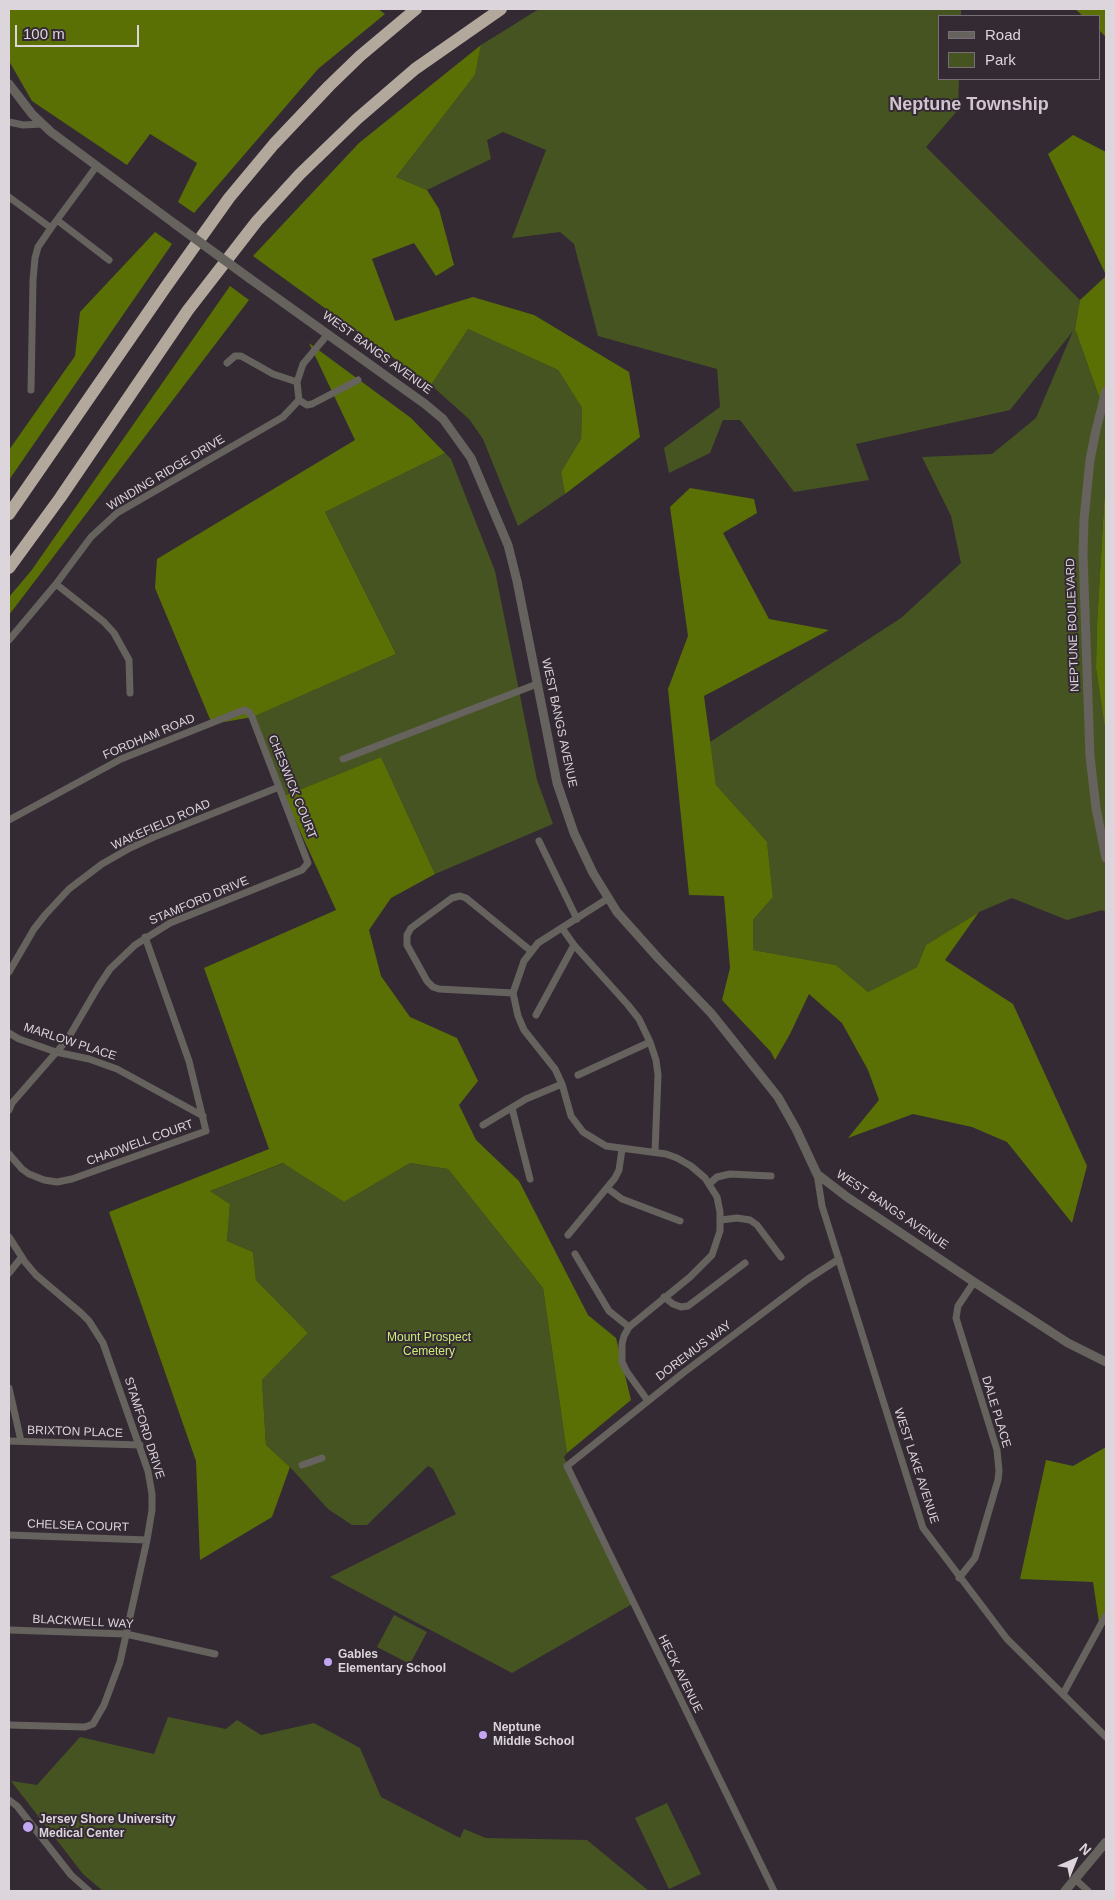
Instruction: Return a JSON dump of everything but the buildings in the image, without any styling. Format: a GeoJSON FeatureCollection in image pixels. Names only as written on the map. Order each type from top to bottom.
{"type":"FeatureCollection","features":[{"type":"Feature","properties":{"kind":"highway"},"geometry":{"type":"LineString","coordinates":[[9,514],[165,288],[234,192],[274,144],[329,86],[360,56],[416,9]]}},
{"type":"Feature","properties":{"kind":"highway"},"geometry":{"type":"LineString","coordinates":[[9,568],[60,498],[188,310],[263,215],[328,146],[390,90],[444,47],[501,9]]}},
{"type":"Feature","properties":{"kind":"street","name":"WEST BANGS AVENUE"},"geometry":{"type":"LineString","coordinates":[[9,84],[42,124],[96,167],[425,404],[443,419],[471,458],[508,546],[550,753],[562,800],[574,834],[608,899],[631,929],[711,1013],[750,1060],[778,1097],[796,1129],[817,1174],[847,1197],[974,1282],[1068,1342],[1106,1362]]}},
{"type":"Feature","properties":{"kind":"street"},"geometry":{"type":"LineString","coordinates":[[9,122],[23,125],[42,124]]}},
{"type":"Feature","properties":{"kind":"street"},"geometry":{"type":"LineString","coordinates":[[31,390],[34,258],[38,247],[96,167]]}},
{"type":"Feature","properties":{"kind":"street"},"geometry":{"type":"LineString","coordinates":[[9,198],[51,228]]}},
{"type":"Feature","properties":{"kind":"street"},"geometry":{"type":"LineString","coordinates":[[57,220],[109,260]]}},
{"type":"Feature","properties":{"kind":"street"},"geometry":{"type":"LineString","coordinates":[[328,334],[303,364],[297,382],[299,400],[307,405],[312,404],[358,380]]}},
{"type":"Feature","properties":{"kind":"street"},"geometry":{"type":"LineString","coordinates":[[227,363],[235,356],[241,356],[273,374],[297,382]]}},
{"type":"Feature","properties":{"kind":"street","name":"NEPTUNE BOULEVARD"},"geometry":{"type":"LineString","coordinates":[[1106,391],[1090,460],[1084,518],[1083,554],[1090,756],[1096,808],[1106,858]]}},
{"type":"Feature","properties":{"kind":"street","name":"WINDING RIDGE DRIVE"},"geometry":{"type":"LineString","coordinates":[[9,640],[56,584],[91,537],[117,513],[283,417],[299,400]]}},
{"type":"Feature","properties":{"kind":"street"},"geometry":{"type":"LineString","coordinates":[[56,584],[104,622],[114,633],[129,660],[130,693]]}},
{"type":"Feature","properties":{"kind":"street"},"geometry":{"type":"LineString","coordinates":[[344,759],[537,684]]}},
{"type":"Feature","properties":{"kind":"street","name":"FORDHAM ROAD"},"geometry":{"type":"LineString","coordinates":[[9,820],[121,758],[244,710],[249,712]]}},
{"type":"Feature","properties":{"kind":"street","name":"CHESWICK COURT"},"geometry":{"type":"LineString","coordinates":[[249,712],[307,857],[308,863],[302,870]]}},
{"type":"Feature","properties":{"kind":"street","name":"WAKEFIELD ROAD"},"geometry":{"type":"LineString","coordinates":[[9,972],[45,915],[69,889],[102,864],[154,837],[280,787]]}},
{"type":"Feature","properties":{"kind":"street"},"geometry":{"type":"LineString","coordinates":[[539,841],[577,918]]}},
{"type":"Feature","properties":{"kind":"street","name":"STAMFORD DRIVE"},"geometry":{"type":"LineString","coordinates":[[9,1110],[12,1103],[74,1029],[110,969],[134,945],[170,923],[302,870]]}},
{"type":"Feature","properties":{"kind":"street"},"geometry":{"type":"LineString","coordinates":[[513,992],[439,989],[433,986],[427,981],[407,945],[406,935],[411,928],[452,898],[460,896],[466,898],[531,951]]}},
{"type":"Feature","properties":{"kind":"street"},"geometry":{"type":"LineString","coordinates":[[608,899],[548,935],[531,951],[524,961],[513,992],[518,1016],[524,1030],[552,1065],[562,1084],[571,1116],[583,1132],[606,1146],[655,1152],[677,1158],[699,1172],[717,1198],[721,1220],[716,1248],[708,1260],[690,1277],[628,1327],[622,1344],[622,1362],[631,1379],[648,1401]]}},
{"type":"Feature","properties":{"kind":"street"},"geometry":{"type":"LineString","coordinates":[[562,928],[574,945],[639,1019],[650,1042],[656,1060],[658,1075],[655,1152]]}},
{"type":"Feature","properties":{"kind":"street","name":"CHADWELL COURT"},"geometry":{"type":"LineString","coordinates":[[9,1154],[22,1169],[36,1178],[52,1182],[72,1179],[206,1131],[189,1061],[145,937]]}},
{"type":"Feature","properties":{"kind":"street"},"geometry":{"type":"LineString","coordinates":[[536,1015],[574,945]]}},
{"type":"Feature","properties":{"kind":"street","name":"MARLOW PLACE"},"geometry":{"type":"LineString","coordinates":[[9,1033],[19,1039],[56,1052],[89,1059],[117,1069],[203,1116]]}},
{"type":"Feature","properties":{"kind":"street"},"geometry":{"type":"LineString","coordinates":[[578,1075],[650,1042]]}},
{"type":"Feature","properties":{"kind":"street"},"geometry":{"type":"LineString","coordinates":[[483,1125],[537,1093],[562,1084]]}},
{"type":"Feature","properties":{"kind":"street"},"geometry":{"type":"LineString","coordinates":[[512,1108],[530,1179]]}},
{"type":"Feature","properties":{"kind":"street"},"geometry":{"type":"LineString","coordinates":[[568,1235],[607,1188],[618,1170],[622,1149]]}},
{"type":"Feature","properties":{"kind":"street"},"geometry":{"type":"LineString","coordinates":[[709,1184],[717,1177],[730,1174],[771,1176]]}},
{"type":"Feature","properties":{"kind":"street","name":"WEST LAKE AVENUE"},"geometry":{"type":"LineString","coordinates":[[817,1174],[822,1206],[919,1518],[927,1535],[1007,1639],[1106,1737]]}},
{"type":"Feature","properties":{"kind":"street"},"geometry":{"type":"LineString","coordinates":[[607,1188],[622,1198],[680,1222]]}},
{"type":"Feature","properties":{"kind":"street"},"geometry":{"type":"LineString","coordinates":[[721,1220],[737,1218],[750,1220],[757,1225],[781,1257]]}},
{"type":"Feature","properties":{"kind":"street","name":"STAMFORD DRIVE"},"geometry":{"type":"LineString","coordinates":[[9,1236],[21,1258],[36,1275],[81,1313],[97,1333],[107,1354],[140,1445],[148,1471],[152,1494],[152,1510],[147,1540],[120,1662],[110,1691],[93,1724],[85,1727],[9,1725]]}},
{"type":"Feature","properties":{"kind":"street"},"geometry":{"type":"LineString","coordinates":[[574,1254],[609,1311],[628,1327]]}},
{"type":"Feature","properties":{"kind":"street"},"geometry":{"type":"LineString","coordinates":[[9,1273],[21,1258]]}},
{"type":"Feature","properties":{"kind":"street","name":"DOREMUS WAY"},"geometry":{"type":"LineString","coordinates":[[567,1466],[683,1373],[808,1279],[839,1259]]}},
{"type":"Feature","properties":{"kind":"street"},"geometry":{"type":"LineString","coordinates":[[664,1297],[673,1304],[681,1307],[688,1306],[745,1263]]}},
{"type":"Feature","properties":{"kind":"street","name":"DALE PLACE"},"geometry":{"type":"LineString","coordinates":[[959,1578],[975,1558],[978,1550],[999,1471],[997,1450],[956,1318],[962,1297],[974,1282]]}},
{"type":"Feature","properties":{"kind":"street"},"geometry":{"type":"LineString","coordinates":[[9,1388],[22,1441]]}},
{"type":"Feature","properties":{"kind":"street","name":"BRIXTON PLACE"},"geometry":{"type":"LineString","coordinates":[[9,1441],[140,1445]]}},
{"type":"Feature","properties":{"kind":"street"},"geometry":{"type":"LineString","coordinates":[[302,1464],[322,1458]]}},
{"type":"Feature","properties":{"kind":"street","name":"HECK AVENUE"},"geometry":{"type":"LineString","coordinates":[[567,1466],[774,1891]]}},
{"type":"Feature","properties":{"kind":"street","name":"CHELSEA COURT"},"geometry":{"type":"LineString","coordinates":[[9,1535],[147,1540]]}},
{"type":"Feature","properties":{"kind":"street"},"geometry":{"type":"LineString","coordinates":[[1063,1694],[1106,1615]]}},
{"type":"Feature","properties":{"kind":"street","name":"BLACKWELL WAY"},"geometry":{"type":"LineString","coordinates":[[9,1630],[126,1634],[215,1654]]}},
{"type":"Feature","properties":{"kind":"street"},"geometry":{"type":"LineString","coordinates":[[9,1800],[17,1806],[71,1875],[89,1891]]}},
{"type":"Feature","properties":{"kind":"street"},"geometry":{"type":"LineString","coordinates":[[1065,1891],[1106,1842]]}},
{"type":"Feature","properties":{"kind":"street"},"geometry":{"type":"LineString","coordinates":[[1075,1879],[1088,1891]]}},
{"type":"Feature","properties":{"kind":"green space"},"geometry":{"type":"Polygon","coordinates":[[[9,9],[378,9],[385,14],[318,69],[194,213],[178,202],[197,163],[150,134],[127,165],[32,101],[9,61],[9,9]]]}},
{"type":"Feature","properties":{"kind":"green space"},"geometry":{"type":"Polygon","coordinates":[[[539,9],[961,9],[961,15],[938,15],[938,80],[959,80],[958,110],[926,147],[1080,300],[1075,329],[1106,416],[1106,471],[1096,668],[1106,735],[1106,912],[1102,910],[1067,920],[1012,898],[979,912],[926,945],[917,967],[868,992],[836,965],[753,950],[753,920],[773,897],[767,843],[716,785],[710,742],[901,618],[961,563],[951,516],[922,457],[992,454],[1036,418],[1073,331],[1010,410],[856,444],[869,480],[794,492],[740,420],[723,420],[710,453],[669,473],[664,448],[720,407],[717,369],[598,336],[574,244],[560,232],[512,238],[546,150],[503,132],[487,140],[491,159],[427,190],[396,177],[475,75],[481,45],[539,9]]]}},
{"type":"Feature","properties":{"kind":"green space"},"geometry":{"type":"Polygon","coordinates":[[[1075,9],[1106,9],[1106,37],[1100,31],[1100,15],[1082,15],[1075,9]]]}},
{"type":"Feature","properties":{"kind":"green space"},"geometry":{"type":"Polygon","coordinates":[[[481,45],[475,75],[396,177],[427,190],[439,209],[454,265],[436,276],[414,243],[372,259],[395,321],[473,297],[534,315],[629,372],[640,437],[565,494],[561,472],[581,439],[582,408],[558,370],[468,329],[431,385],[253,256],[359,143],[481,45]]]}},
{"type":"Feature","properties":{"kind":"green space"},"geometry":{"type":"Polygon","coordinates":[[[1073,135],[1106,152],[1106,275],[1048,154],[1073,135]]]}},
{"type":"Feature","properties":{"kind":"green space"},"geometry":{"type":"Polygon","coordinates":[[[155,232],[172,244],[9,480],[9,450],[75,356],[80,312],[155,232]]]}},
{"type":"Feature","properties":{"kind":"green space"},"geometry":{"type":"Polygon","coordinates":[[[1106,276],[1106,416],[1075,329],[1080,300],[1106,276]]]}},
{"type":"Feature","properties":{"kind":"green space"},"geometry":{"type":"Polygon","coordinates":[[[230,286],[249,300],[9,615],[9,597],[31,571],[230,286]]]}},
{"type":"Feature","properties":{"kind":"green space"},"geometry":{"type":"Polygon","coordinates":[[[468,329],[558,370],[582,408],[581,439],[561,472],[565,494],[518,526],[483,439],[469,419],[431,385],[468,329]]]}},
{"type":"Feature","properties":{"kind":"green space"},"geometry":{"type":"Polygon","coordinates":[[[309,343],[411,418],[445,453],[325,512],[396,654],[253,717],[212,724],[155,588],[157,559],[355,440],[309,343]]]}},
{"type":"Feature","properties":{"kind":"green space"},"geometry":{"type":"Polygon","coordinates":[[[445,453],[451,459],[495,571],[537,780],[553,824],[435,874],[381,757],[284,796],[253,717],[396,654],[325,512],[445,453]]]}},
{"type":"Feature","properties":{"kind":"green space"},"geometry":{"type":"Polygon","coordinates":[[[1106,471],[1106,735],[1096,668],[1106,471]]]}},
{"type":"Feature","properties":{"kind":"green space"},"geometry":{"type":"Polygon","coordinates":[[[690,488],[754,499],[757,513],[723,533],[769,619],[829,630],[704,696],[716,785],[767,842],[773,897],[753,920],[753,950],[836,965],[868,992],[917,967],[926,945],[979,912],[945,960],[1013,1004],[1087,1166],[1072,1223],[1007,1142],[972,1127],[913,1114],[848,1138],[879,1100],[868,1070],[842,1023],[809,994],[775,1060],[771,1052],[722,1000],[730,968],[724,896],[689,895],[668,689],[688,636],[670,507],[690,488]]]}},
{"type":"Feature","properties":{"kind":"green space"},"geometry":{"type":"Polygon","coordinates":[[[381,757],[435,874],[391,898],[369,930],[381,976],[410,1017],[457,1038],[478,1081],[459,1105],[476,1140],[519,1181],[588,1315],[616,1338],[631,1400],[567,1453],[543,1288],[448,1169],[410,1163],[344,1202],[283,1163],[210,1191],[230,1204],[227,1241],[253,1252],[256,1280],[308,1333],[262,1380],[266,1445],[290,1467],[272,1517],[200,1560],[196,1461],[109,1212],[269,1149],[204,968],[336,910],[284,796],[381,757]]]}},
{"type":"Feature","properties":{"kind":"green space","name":"Mount Prospect Cemetery"},"geometry":{"type":"Polygon","coordinates":[[[284,1163],[344,1202],[410,1163],[448,1169],[543,1288],[567,1453],[564,1457],[634,1603],[512,1673],[330,1577],[456,1514],[433,1469],[428,1466],[367,1525],[352,1525],[328,1509],[290,1467],[266,1445],[262,1380],[308,1333],[256,1280],[253,1252],[227,1241],[230,1204],[210,1191],[284,1163]]]}},
{"type":"Feature","properties":{"kind":"green space"},"geometry":{"type":"Polygon","coordinates":[[[1106,1447],[1106,1623],[1100,1629],[1093,1582],[1020,1579],[1046,1460],[1073,1466],[1106,1447]]]}},
{"type":"Feature","properties":{"kind":"green space"},"geometry":{"type":"Polygon","coordinates":[[[394,1615],[427,1632],[410,1664],[377,1647],[394,1615]]]}},
{"type":"Feature","properties":{"kind":"green space"},"geometry":{"type":"Polygon","coordinates":[[[168,1717],[226,1729],[237,1720],[261,1735],[314,1723],[360,1748],[381,1797],[460,1838],[464,1829],[486,1838],[587,1840],[649,1891],[103,1891],[83,1874],[11,1781],[37,1785],[80,1737],[154,1754],[168,1717]]]}},
{"type":"Feature","properties":{"kind":"green space"},"geometry":{"type":"Polygon","coordinates":[[[667,1803],[701,1874],[669,1889],[635,1818],[667,1803]]]}},
{"type":"Feature","properties":{"kind":"place","name":"Gables Elementary School"},"geometry":{"type":"Point","coordinates":[328,1662]}},
{"type":"Feature","properties":{"kind":"place","name":"Neptune Middle School"},"geometry":{"type":"Point","coordinates":[483,1735]}},
{"type":"Feature","properties":{"kind":"place","name":"Jersey Shore University Medical Center"},"geometry":{"type":"Point","coordinates":[28,1827]}},
{"type":"Feature","properties":{"kind":"district","name":"Neptune Township"},"geometry":{"type":"Point","coordinates":[969,105]}}]}
